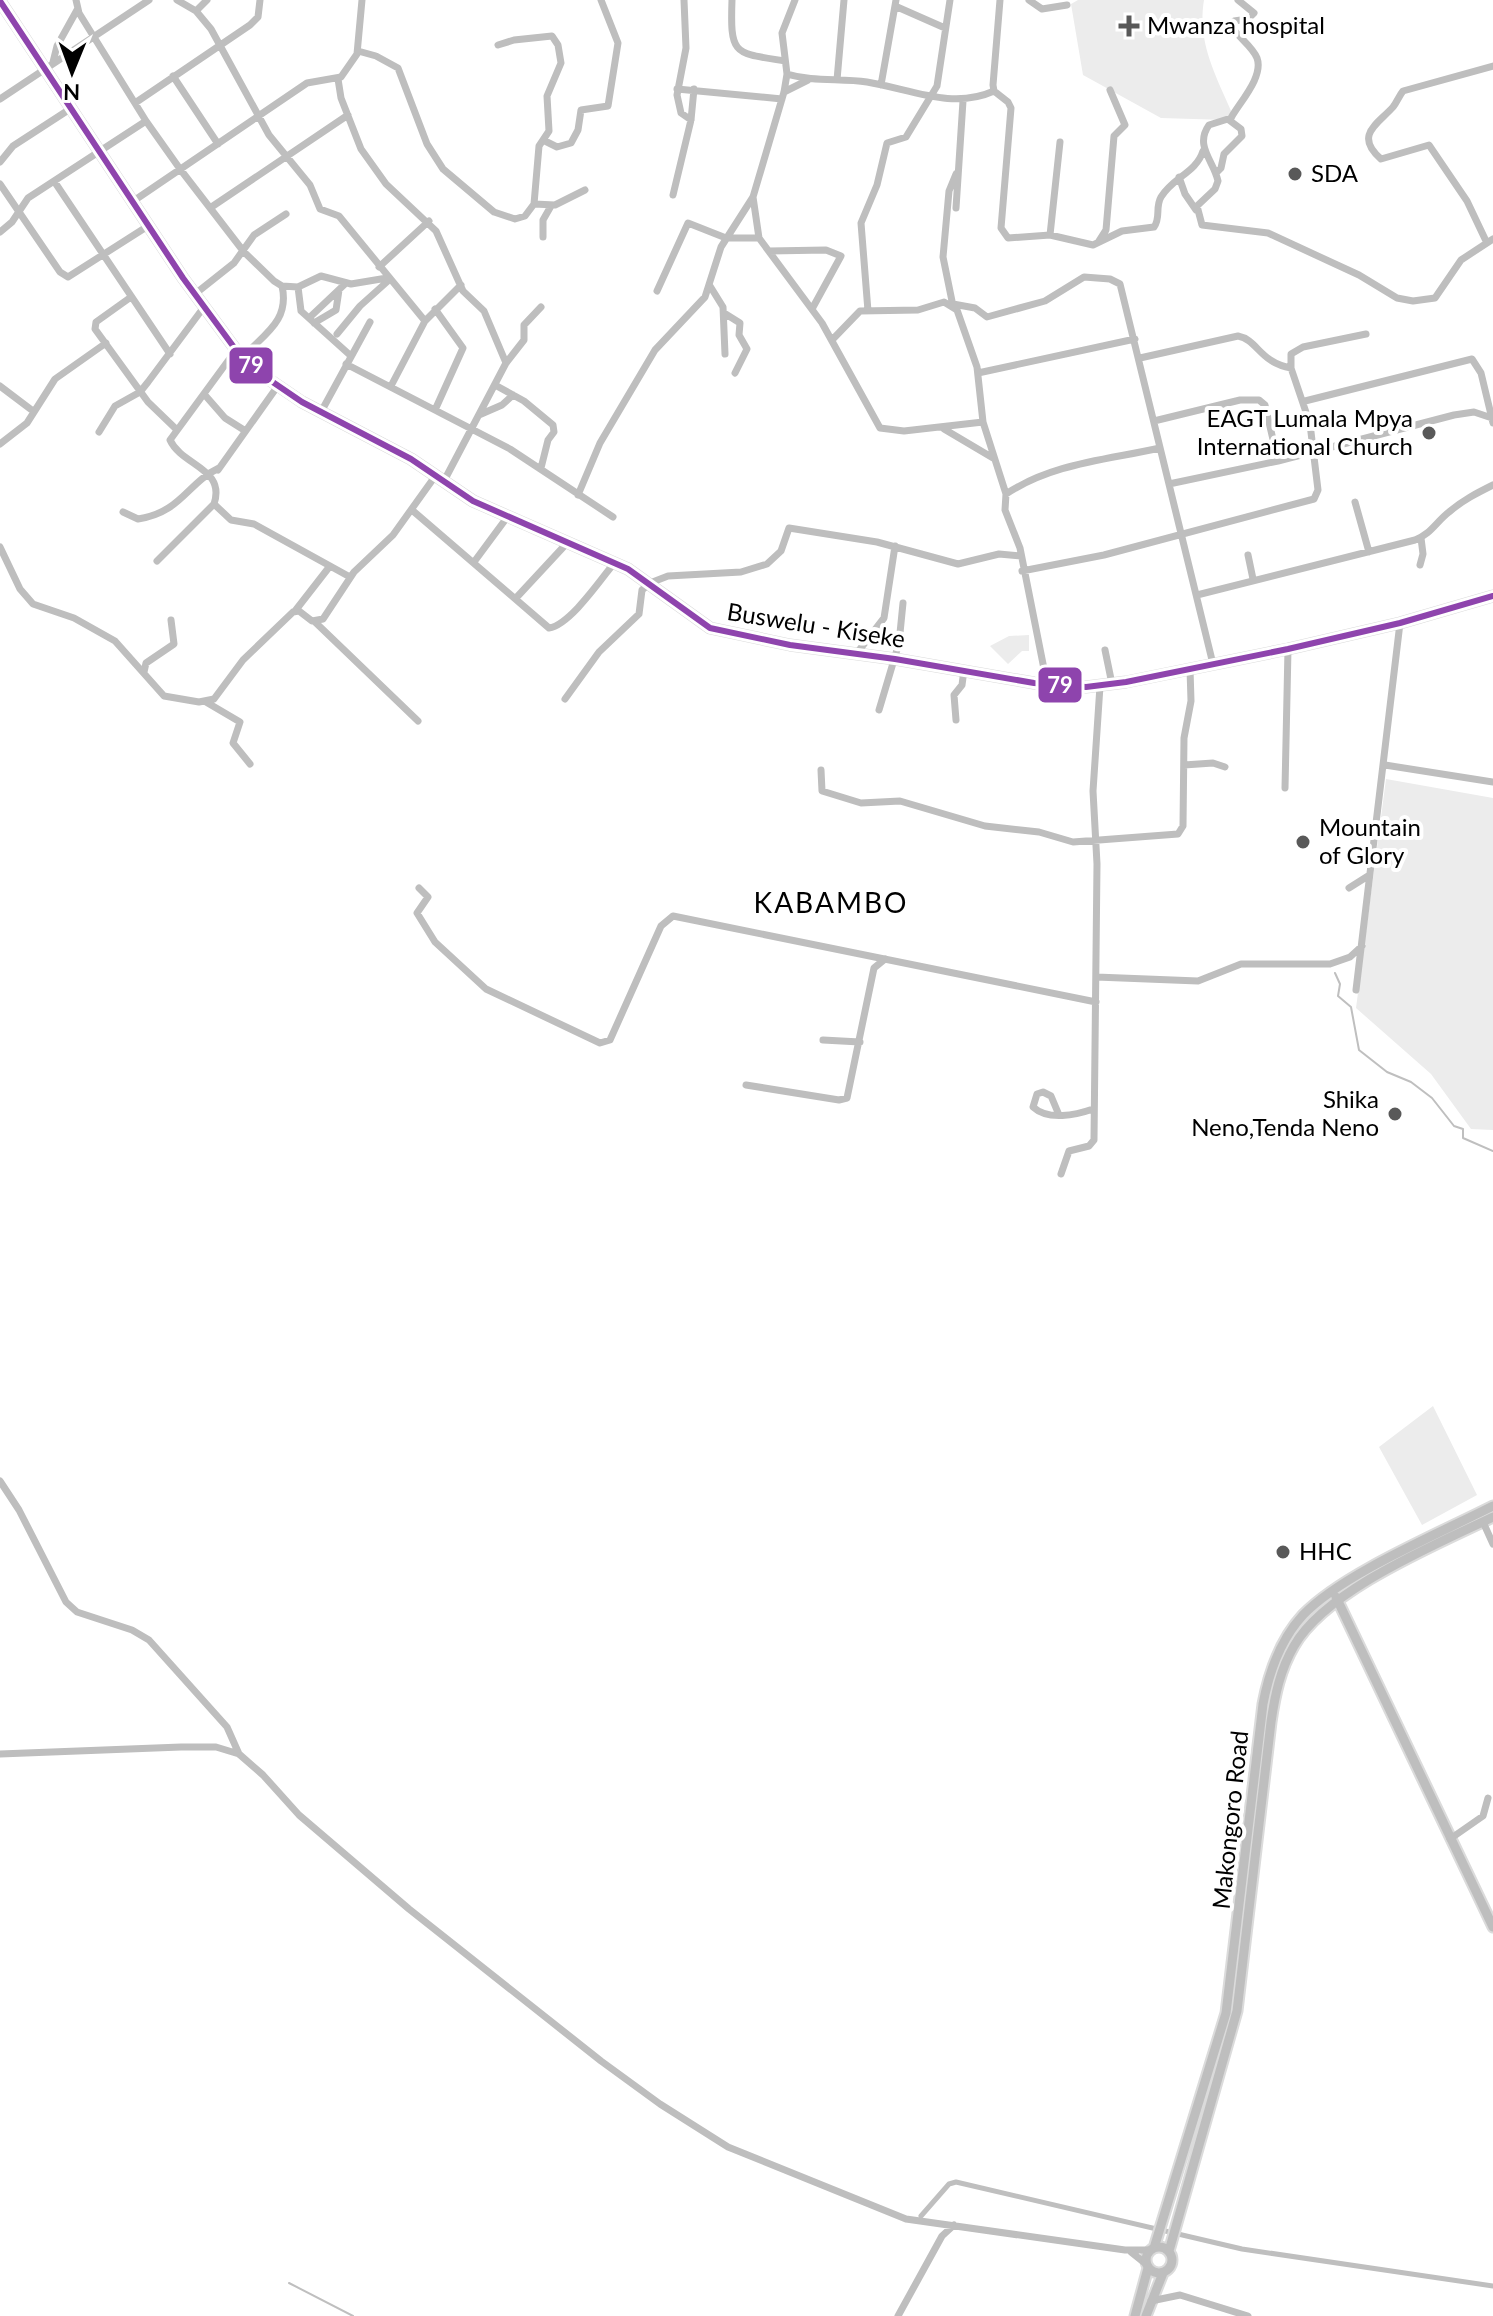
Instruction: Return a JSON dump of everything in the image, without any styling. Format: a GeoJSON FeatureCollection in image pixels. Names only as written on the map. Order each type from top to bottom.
{"type":"FeatureCollection","features":[{"type":"Feature","properties":{"kind":"main road","name":"Buswelu - Kiseke"},"geometry":{"type":"LineString","coordinates":[[0,1],[49,65],[70,109],[204,307],[240,354],[277,387],[440,478],[473,501],[615,562],[650,583],[695,620],[717,631],[753,640],[857,653],[1047,684],[1100,686],[1288,649],[1400,623],[1493,596]]}},
{"type":"Feature","properties":{"kind":"main road","name":"Makongoro Road"},"geometry":{"type":"LineString","coordinates":[[1135,2316],[1152,2249],[1226,2013],[1267,1685],[1277,1656],[1293,1628],[1335,1595],[1493,1506]]}},
{"type":"Feature","properties":{"kind":"main road","name":"Makongoro Road"},"geometry":{"type":"LineString","coordinates":[[1146,2316],[1163,2273],[1172,2264],[1169,2251],[1237,2011],[1277,1687],[1286,1660],[1302,1633],[1335,1595],[1493,1517]]}},
{"type":"Feature","properties":{"kind":"main road"},"geometry":{"type":"LineString","coordinates":[[1335,1595],[1493,1927]]}},
{"type":"Feature","properties":{"kind":"main road"},"geometry":{"type":"LineString","coordinates":[[1152,2249],[1169,2251]]}},
{"type":"Feature","properties":{"kind":"main road"},"geometry":{"type":"LineString","coordinates":[[1147,2266],[1163,2273]]}},
{"type":"Feature","properties":{"kind":"street"},"geometry":{"type":"LineString","coordinates":[[0,99],[149,0]]}},
{"type":"Feature","properties":{"kind":"street"},"geometry":{"type":"LineString","coordinates":[[177,0],[196,11],[285,157],[310,185],[320,209],[339,216],[425,321]]}},
{"type":"Feature","properties":{"kind":"street"},"geometry":{"type":"LineString","coordinates":[[196,11],[207,0]]}},
{"type":"Feature","properties":{"kind":"street"},"geometry":{"type":"LineString","coordinates":[[135,103],[256,20],[260,0]]}},
{"type":"Feature","properties":{"kind":"street"},"geometry":{"type":"LineString","coordinates":[[132,202],[307,83],[338,79],[358,51],[362,0]]}},
{"type":"Feature","properties":{"kind":"street"},"geometry":{"type":"LineString","coordinates":[[545,141],[553,146],[571,143],[578,130],[581,110],[608,106],[618,43],[601,0]]}},
{"type":"Feature","properties":{"kind":"street"},"geometry":{"type":"LineString","coordinates":[[684,0],[686,48],[677,89],[681,113],[691,120]]}},
{"type":"Feature","properties":{"kind":"street"},"geometry":{"type":"LineString","coordinates":[[732,0],[732,38],[736,49],[745,56],[785,61]]}},
{"type":"Feature","properties":{"kind":"street"},"geometry":{"type":"LineString","coordinates":[[578,495],[600,443],[646,365],[665,336],[698,306],[710,286],[726,238],[753,197],[783,96],[787,74],[782,33],[795,0]]}},
{"type":"Feature","properties":{"kind":"street"},"geometry":{"type":"LineString","coordinates":[[837,80],[844,0]]}},
{"type":"Feature","properties":{"kind":"street"},"geometry":{"type":"LineString","coordinates":[[868,311],[860,247],[863,211],[877,185],[879,164],[887,143],[906,137],[938,82],[950,0]]}},
{"type":"Feature","properties":{"kind":"street"},"geometry":{"type":"LineString","coordinates":[[994,91],[1000,0]]}},
{"type":"Feature","properties":{"kind":"street"},"geometry":{"type":"LineString","coordinates":[[1029,0],[1042,9],[1067,5]]}},
{"type":"Feature","properties":{"kind":"street"},"geometry":{"type":"LineString","coordinates":[[994,91],[1008,102],[1011,116],[1002,233],[1016,239],[1050,235],[1088,244],[1122,231],[1154,227],[1161,198],[1179,177],[1198,164],[1206,128],[1229,120],[1250,88],[1257,66],[1256,56],[1232,27],[1234,21],[1248,19],[1254,13],[1238,0]]}},
{"type":"Feature","properties":{"kind":"street"},"geometry":{"type":"LineString","coordinates":[[75,2],[146,121],[180,169],[244,252],[282,286],[298,287],[321,276],[346,283],[388,279]]}},
{"type":"Feature","properties":{"kind":"street"},"geometry":{"type":"LineString","coordinates":[[49,65],[75,2]]}},
{"type":"Feature","properties":{"kind":"street"},"geometry":{"type":"LineString","coordinates":[[881,85],[895,3],[945,28]]}},
{"type":"Feature","properties":{"kind":"street"},"geometry":{"type":"LineString","coordinates":[[358,51],[376,56],[398,68],[427,144],[455,181],[494,212],[509,219],[525,216],[534,204],[539,146],[549,131],[547,96],[561,63],[556,40],[549,36],[498,45]]}},
{"type":"Feature","properties":{"kind":"street"},"geometry":{"type":"LineString","coordinates":[[1179,177],[1202,225],[1268,233],[1359,275],[1397,298],[1413,301],[1435,298],[1454,267],[1490,240],[1429,145],[1381,159],[1370,134],[1372,124],[1395,105],[1403,91],[1493,66]]}},
{"type":"Feature","properties":{"kind":"street"},"geometry":{"type":"LineString","coordinates":[[787,74],[881,85],[963,101],[994,91]]}},
{"type":"Feature","properties":{"kind":"street"},"geometry":{"type":"LineString","coordinates":[[173,76],[218,144]]}},
{"type":"Feature","properties":{"kind":"street"},"geometry":{"type":"LineString","coordinates":[[338,79],[361,149],[386,184],[429,221],[461,285],[484,311],[506,363]]}},
{"type":"Feature","properties":{"kind":"street"},"geometry":{"type":"LineString","coordinates":[[677,89],[729,92],[748,99],[783,96],[810,79]]}},
{"type":"Feature","properties":{"kind":"street"},"geometry":{"type":"LineString","coordinates":[[673,195],[691,120],[694,89]]}},
{"type":"Feature","properties":{"kind":"street"},"geometry":{"type":"LineString","coordinates":[[1099,242],[1106,230],[1114,136],[1125,125],[1110,90]]}},
{"type":"Feature","properties":{"kind":"street"},"geometry":{"type":"LineString","coordinates":[[956,208],[963,101]]}},
{"type":"Feature","properties":{"kind":"street"},"geometry":{"type":"LineString","coordinates":[[0,162],[13,146],[70,109]]}},
{"type":"Feature","properties":{"kind":"street"},"geometry":{"type":"LineString","coordinates":[[210,208],[348,115]]}},
{"type":"Feature","properties":{"kind":"street"},"geometry":{"type":"LineString","coordinates":[[1216,173],[1221,168],[1224,154],[1242,136],[1241,129],[1229,120]]}},
{"type":"Feature","properties":{"kind":"street"},"geometry":{"type":"LineString","coordinates":[[0,232],[28,198],[146,121]]}},
{"type":"Feature","properties":{"kind":"street"},"geometry":{"type":"LineString","coordinates":[[1050,235],[1060,142]]}},
{"type":"Feature","properties":{"kind":"street"},"geometry":{"type":"LineString","coordinates":[[1196,210],[1218,185],[1216,173],[1203,149]]}},
{"type":"Feature","properties":{"kind":"street"},"geometry":{"type":"LineString","coordinates":[[956,174],[948,196],[943,257],[953,305],[978,373],[983,422],[1006,494],[1005,510],[1021,556],[1047,684]]}},
{"type":"Feature","properties":{"kind":"street"},"geometry":{"type":"LineString","coordinates":[[54,181],[170,354]]}},
{"type":"Feature","properties":{"kind":"street"},"geometry":{"type":"LineString","coordinates":[[0,184],[63,276],[73,276],[148,226]]}},
{"type":"Feature","properties":{"kind":"street"},"geometry":{"type":"LineString","coordinates":[[534,204],[551,206],[585,190]]}},
{"type":"Feature","properties":{"kind":"street"},"geometry":{"type":"LineString","coordinates":[[753,197],[759,238],[832,340],[880,428],[904,431],[983,422]]}},
{"type":"Feature","properties":{"kind":"street"},"geometry":{"type":"LineString","coordinates":[[543,237],[543,220],[551,206]]}},
{"type":"Feature","properties":{"kind":"street"},"geometry":{"type":"LineString","coordinates":[[195,294],[244,252],[250,239],[286,214]]}},
{"type":"Feature","properties":{"kind":"street"},"geometry":{"type":"LineString","coordinates":[[379,267],[429,221]]}},
{"type":"Feature","properties":{"kind":"street"},"geometry":{"type":"LineString","coordinates":[[657,291],[688,223],[726,238],[759,238]]}},
{"type":"Feature","properties":{"kind":"street"},"geometry":{"type":"LineString","coordinates":[[769,251],[826,250],[841,256],[812,309]]}},
{"type":"Feature","properties":{"kind":"street"},"geometry":{"type":"LineString","coordinates":[[337,334],[388,279]]}},
{"type":"Feature","properties":{"kind":"street"},"geometry":{"type":"LineString","coordinates":[[832,340],[857,312],[918,310],[944,302],[975,308],[987,317],[1045,301],[1078,279],[1110,279],[1122,289],[1213,664]]}},
{"type":"Feature","properties":{"kind":"street"},"geometry":{"type":"LineString","coordinates":[[312,321],[346,283]]}},
{"type":"Feature","properties":{"kind":"street"},"geometry":{"type":"LineString","coordinates":[[391,386],[425,321],[461,285]]}},
{"type":"Feature","properties":{"kind":"street"},"geometry":{"type":"LineString","coordinates":[[157,561],[214,504],[218,493],[211,476],[172,445],[170,440],[240,354],[282,315],[285,305],[282,286]]}},
{"type":"Feature","properties":{"kind":"street"},"geometry":{"type":"LineString","coordinates":[[710,286],[724,313],[725,354]]}},
{"type":"Feature","properties":{"kind":"street"},"geometry":{"type":"LineString","coordinates":[[298,287],[299,307],[351,356]]}},
{"type":"Feature","properties":{"kind":"street"},"geometry":{"type":"LineString","coordinates":[[312,321],[336,310],[339,290]]}},
{"type":"Feature","properties":{"kind":"street"},"geometry":{"type":"LineString","coordinates":[[131,297],[96,322],[95,329],[140,392],[165,422],[176,429]]}},
{"type":"Feature","properties":{"kind":"street"},"geometry":{"type":"LineString","coordinates":[[99,432],[115,406],[140,392],[204,307]]}},
{"type":"Feature","properties":{"kind":"street"},"geometry":{"type":"LineString","coordinates":[[315,622],[325,617],[341,597],[350,577],[393,535],[440,478],[471,429],[506,363],[524,340],[525,323],[541,307]]}},
{"type":"Feature","properties":{"kind":"street"},"geometry":{"type":"LineString","coordinates":[[435,309],[463,348],[435,410]]}},
{"type":"Feature","properties":{"kind":"street"},"geometry":{"type":"LineString","coordinates":[[724,313],[741,325],[739,335],[747,349],[735,373]]}},
{"type":"Feature","properties":{"kind":"street"},"geometry":{"type":"LineString","coordinates":[[321,412],[370,322]]}},
{"type":"Feature","properties":{"kind":"street"},"geometry":{"type":"LineString","coordinates":[[1022,571],[1104,555],[1312,500],[1318,493],[1305,401],[1290,359],[1294,349],[1366,334]]}},
{"type":"Feature","properties":{"kind":"street"},"geometry":{"type":"LineString","coordinates":[[1140,358],[1238,336],[1246,338],[1269,362],[1291,368]]}},
{"type":"Feature","properties":{"kind":"street"},"geometry":{"type":"LineString","coordinates":[[978,373],[1135,339]]}},
{"type":"Feature","properties":{"kind":"street"},"geometry":{"type":"LineString","coordinates":[[0,444],[27,423],[55,379],[106,343]]}},
{"type":"Feature","properties":{"kind":"street"},"geometry":{"type":"LineString","coordinates":[[1169,484],[1278,461],[1466,413],[1492,420],[1481,373],[1472,359],[1305,401]]}},
{"type":"Feature","properties":{"kind":"street"},"geometry":{"type":"LineString","coordinates":[[346,364],[541,468],[613,517]]}},
{"type":"Feature","properties":{"kind":"street"},"geometry":{"type":"LineString","coordinates":[[495,385],[554,427],[541,468]]}},
{"type":"Feature","properties":{"kind":"street"},"geometry":{"type":"LineString","coordinates":[[0,386],[33,411]]}},
{"type":"Feature","properties":{"kind":"street"},"geometry":{"type":"LineString","coordinates":[[123,512],[138,519],[171,508],[211,476],[277,387]]}},
{"type":"Feature","properties":{"kind":"street"},"geometry":{"type":"LineString","coordinates":[[479,415],[502,405],[513,395]]}},
{"type":"Feature","properties":{"kind":"street"},"geometry":{"type":"LineString","coordinates":[[202,397],[244,430]]}},
{"type":"Feature","properties":{"kind":"street"},"geometry":{"type":"LineString","coordinates":[[1154,421],[1240,400],[1259,400],[1265,405],[1278,461]]}},
{"type":"Feature","properties":{"kind":"street"},"geometry":{"type":"LineString","coordinates":[[942,428],[993,458]]}},
{"type":"Feature","properties":{"kind":"street"},"geometry":{"type":"LineString","coordinates":[[1006,494],[1028,481],[1077,463],[1160,448]]}},
{"type":"Feature","properties":{"kind":"street"},"geometry":{"type":"LineString","coordinates":[[1197,595],[1421,538],[1465,499],[1493,485]]}},
{"type":"Feature","properties":{"kind":"street"},"geometry":{"type":"LineString","coordinates":[[1355,502],[1369,552]]}},
{"type":"Feature","properties":{"kind":"street"},"geometry":{"type":"LineString","coordinates":[[214,504],[231,520],[254,524],[350,577]]}},
{"type":"Feature","properties":{"kind":"street"},"geometry":{"type":"LineString","coordinates":[[412,510],[549,628],[557,627],[615,562]]}},
{"type":"Feature","properties":{"kind":"street"},"geometry":{"type":"LineString","coordinates":[[474,562],[508,516]]}},
{"type":"Feature","properties":{"kind":"street"},"geometry":{"type":"LineString","coordinates":[[565,699],[599,652],[639,614],[642,590],[650,583],[668,576],[732,574],[758,568],[778,556],[789,528],[895,546],[958,564],[999,554],[1021,556]]}},
{"type":"Feature","properties":{"kind":"street"},"geometry":{"type":"LineString","coordinates":[[1420,565],[1423,554],[1421,538]]}},
{"type":"Feature","properties":{"kind":"street"},"geometry":{"type":"LineString","coordinates":[[516,598],[568,542]]}},
{"type":"Feature","properties":{"kind":"street"},"geometry":{"type":"LineString","coordinates":[[857,653],[884,618],[895,546]]}},
{"type":"Feature","properties":{"kind":"street"},"geometry":{"type":"LineString","coordinates":[[0,547],[20,589],[33,604],[74,618],[107,636],[122,647],[164,696],[206,702],[240,722],[233,743],[250,764]]}},
{"type":"Feature","properties":{"kind":"street"},"geometry":{"type":"LineString","coordinates":[[1248,555],[1253,579]]}},
{"type":"Feature","properties":{"kind":"street"},"geometry":{"type":"LineString","coordinates":[[206,702],[218,696],[243,660],[295,611],[330,566]]}},
{"type":"Feature","properties":{"kind":"street"},"geometry":{"type":"LineString","coordinates":[[879,710],[895,659],[903,603]]}},
{"type":"Feature","properties":{"kind":"street"},"geometry":{"type":"LineString","coordinates":[[295,611],[315,622],[418,721]]}},
{"type":"Feature","properties":{"kind":"street"},"geometry":{"type":"LineString","coordinates":[[144,674],[146,663],[174,644],[171,620]]}},
{"type":"Feature","properties":{"kind":"street"},"geometry":{"type":"LineString","coordinates":[[1356,990],[1400,623]]}},
{"type":"Feature","properties":{"kind":"street"},"geometry":{"type":"LineString","coordinates":[[1285,788],[1288,649]]}},
{"type":"Feature","properties":{"kind":"street"},"geometry":{"type":"LineString","coordinates":[[1105,650],[1112,684]]}},
{"type":"Feature","properties":{"kind":"street"},"geometry":{"type":"LineString","coordinates":[[821,770],[822,791],[852,801],[870,804],[894,800],[985,826],[1039,832],[1073,842],[1181,832],[1184,729],[1192,693],[1190,669]]}},
{"type":"Feature","properties":{"kind":"street"},"geometry":{"type":"LineString","coordinates":[[956,720],[954,695],[962,685],[964,670]]}},
{"type":"Feature","properties":{"kind":"street"},"geometry":{"type":"LineString","coordinates":[[1061,1174],[1069,1151],[1093,1143],[1097,838],[1093,791],[1100,686]]}},
{"type":"Feature","properties":{"kind":"street"},"geometry":{"type":"LineString","coordinates":[[1184,765],[1213,763],[1225,767]]}},
{"type":"Feature","properties":{"kind":"street"},"geometry":{"type":"LineString","coordinates":[[1385,765],[1493,782]]}},
{"type":"Feature","properties":{"kind":"street"},"geometry":{"type":"LineString","coordinates":[[1349,888],[1368,876]]}},
{"type":"Feature","properties":{"kind":"street"},"geometry":{"type":"LineString","coordinates":[[419,888],[428,897],[417,913],[424,929],[480,984],[511,1004],[600,1043],[610,1040],[661,926],[673,916],[1096,1002]]}},
{"type":"Feature","properties":{"kind":"street"},"geometry":{"type":"LineString","coordinates":[[1096,977],[1198,981],[1241,964],[1330,964],[1350,957],[1362,946]]}},
{"type":"Feature","properties":{"kind":"street"},"geometry":{"type":"LineString","coordinates":[[746,1085],[844,1100],[852,1088],[874,968],[885,959]]}},
{"type":"Feature","properties":{"kind":"street"},"geometry":{"type":"LineString","coordinates":[[823,1040],[860,1042]]}},
{"type":"Feature","properties":{"kind":"street"},"geometry":{"type":"LineString","coordinates":[[1059,1115],[1093,1109]]}},
{"type":"Feature","properties":{"kind":"street"},"geometry":{"type":"LineString","coordinates":[[0,1481],[19,1510],[66,1602],[77,1612],[132,1630],[149,1640],[227,1727],[239,1754],[340,1853],[660,2104],[728,2147],[888,2213],[1125,2250],[1152,2249]]}},
{"type":"Feature","properties":{"kind":"street"},"geometry":{"type":"LineString","coordinates":[[1483,1522],[1493,1544]]}},
{"type":"Feature","properties":{"kind":"street"},"geometry":{"type":"LineString","coordinates":[[0,1754],[216,1747],[239,1754]]}},
{"type":"Feature","properties":{"kind":"street"},"geometry":{"type":"LineString","coordinates":[[1450,1839],[1483,1816],[1488,1798]]}},
{"type":"Feature","properties":{"kind":"street"},"geometry":{"type":"LineString","coordinates":[[938,2222],[942,2236]]}},
{"type":"Feature","properties":{"kind":"street"},"geometry":{"type":"LineString","coordinates":[[898,2316],[942,2236],[954,2225]]}},
{"type":"Feature","properties":{"kind":"street"},"geometry":{"type":"LineString","coordinates":[[1125,2250],[1147,2266]]}},
{"type":"Feature","properties":{"kind":"street"},"geometry":{"type":"LineString","coordinates":[[1151,2301],[1180,2295],[1248,2316]]}},
{"type":"Feature","properties":{"kind":"shaded area"},"geometry":{"type":"Polygon","coordinates":[[[1078,0],[1204,0],[1205,44],[1232,113],[1226,120],[1161,118],[1083,75],[1071,4],[1078,0]]]}},
{"type":"Feature","properties":{"kind":"shaded area"},"geometry":{"type":"Polygon","coordinates":[[[1029,635],[1029,651],[1022,651],[1008,664],[990,646],[1009,636],[1029,635]]]}},
{"type":"Feature","properties":{"kind":"shaded area"},"geometry":{"type":"Polygon","coordinates":[[[1386,779],[1493,798],[1493,1130],[1471,1129],[1431,1074],[1356,1008],[1386,779]]]}},
{"type":"Feature","properties":{"kind":"shaded area"},"geometry":{"type":"Polygon","coordinates":[[[1433,1406],[1477,1495],[1422,1525],[1379,1447],[1433,1406]]]}},
{"type":"Feature","properties":{"kind":"waterway"},"geometry":{"type":"LineString","coordinates":[[1335,973],[1340,984],[1338,996],[1351,1007],[1359,1050],[1387,1072],[1411,1082],[1432,1098],[1454,1126],[1463,1129],[1463,1138],[1493,1151]]}},
{"type":"Feature","properties":{"kind":"waterway"},"geometry":{"type":"LineString","coordinates":[[921,2216],[949,2184],[956,2182],[1242,2249],[1493,2286]]}},
{"type":"Feature","properties":{"kind":"waterway"},"geometry":{"type":"LineString","coordinates":[[289,2283],[353,2316]]}},
{"type":"Feature","properties":{"kind":"transit line","name":"79"},"geometry":{"type":"LineString","coordinates":[[0,1],[183,278],[236,350],[258,372],[302,402],[411,459],[473,501],[628,569],[710,628],[790,645],[1034,683],[1086,687],[1126,682],[1288,649],[1400,623],[1493,596]]}},
{"type":"Feature","properties":{"kind":"place","name":"Mwanza hospital"},"geometry":{"type":"Point","coordinates":[1129,26]}},
{"type":"Feature","properties":{"kind":"place","name":"SDA"},"geometry":{"type":"Point","coordinates":[1295,174]}},
{"type":"Feature","properties":{"kind":"place","name":"EAGT Lumala Mpya International Church"},"geometry":{"type":"Point","coordinates":[1429,433]}},
{"type":"Feature","properties":{"kind":"place","name":"Mountain of Glory"},"geometry":{"type":"Point","coordinates":[1303,842]}},
{"type":"Feature","properties":{"kind":"place","name":"Shika Neno,Tenda Neno"},"geometry":{"type":"Point","coordinates":[1395,1114]}},
{"type":"Feature","properties":{"kind":"place","name":"HHC"},"geometry":{"type":"Point","coordinates":[1283,1552]}},
{"type":"Feature","properties":{"kind":"district","name":"KABAMBO"},"geometry":{"type":"Point","coordinates":[831,903]}}]}
